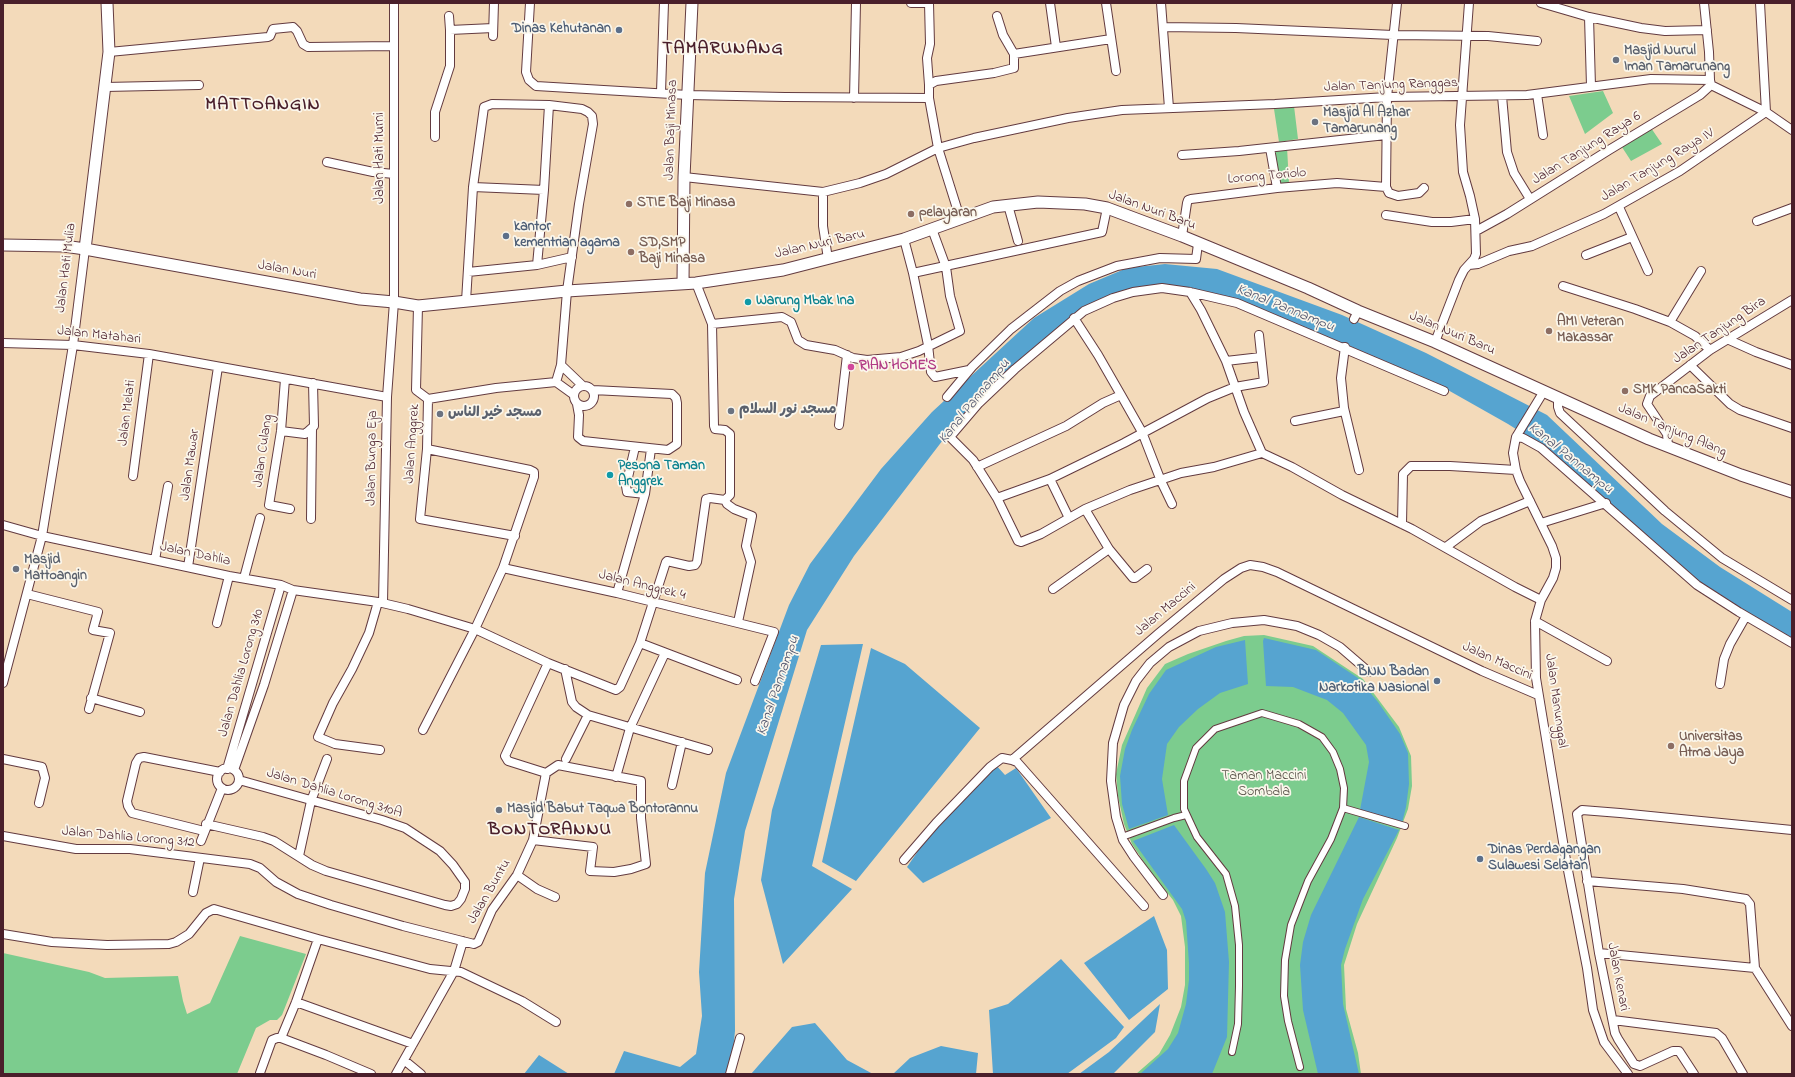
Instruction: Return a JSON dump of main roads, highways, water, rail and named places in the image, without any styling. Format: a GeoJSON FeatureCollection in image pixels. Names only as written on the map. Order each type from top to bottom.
{"type":"FeatureCollection","features":[{"type":"Feature","properties":{"kind":"water","name":"Kanal Pannampu"},"geometry":{"type":"Polygon","coordinates":[[[1165,264],[1217,269],[1342,315],[1426,353],[1547,415],[1662,524],[1720,567],[1792,612],[1792,640],[1700,585],[1549,450],[1508,424],[1439,385],[1239,300],[1139,288],[1063,323],[986,389],[946,436],[854,556],[807,630],[745,831],[734,899],[735,1031],[733,1051],[727,1074],[614,1074],[624,1051],[680,1067],[696,1054],[702,1016],[699,972],[705,873],[726,773],[789,605],[810,564],[881,469],[932,412],[1034,318],[1089,284],[1127,268],[1165,264]]]}},
{"type":"Feature","properties":{"kind":"water"},"geometry":{"type":"Polygon","coordinates":[[[1264,638],[1316,650],[1358,678],[1378,702],[1400,734],[1408,753],[1409,784],[1402,823],[1360,810],[1369,762],[1366,745],[1343,713],[1327,700],[1293,687],[1266,686],[1264,638]]]}},
{"type":"Feature","properties":{"kind":"water"},"geometry":{"type":"Polygon","coordinates":[[[1245,640],[1248,684],[1220,693],[1198,709],[1179,727],[1167,744],[1162,779],[1168,815],[1129,829],[1122,804],[1120,776],[1125,749],[1149,694],[1166,670],[1216,647],[1245,640]]]}},
{"type":"Feature","properties":{"kind":"water"},"geometry":{"type":"Polygon","coordinates":[[[863,644],[812,866],[852,889],[783,964],[761,880],[772,810],[821,645],[863,644]]]}},
{"type":"Feature","properties":{"kind":"water"},"geometry":{"type":"Polygon","coordinates":[[[871,648],[905,664],[980,728],[856,881],[822,862],[871,648]]]}},
{"type":"Feature","properties":{"kind":"water"},"geometry":{"type":"Polygon","coordinates":[[[995,764],[1005,775],[1016,768],[1051,818],[923,883],[907,867],[936,825],[995,764]]]}},
{"type":"Feature","properties":{"kind":"water"},"geometry":{"type":"Polygon","coordinates":[[[1359,817],[1399,830],[1363,899],[1345,949],[1341,965],[1343,1004],[1359,1074],[1318,1074],[1303,1010],[1300,965],[1303,942],[1311,915],[1359,817]]]}},
{"type":"Feature","properties":{"kind":"water"},"geometry":{"type":"Polygon","coordinates":[[[1174,825],[1215,883],[1225,912],[1229,962],[1227,1037],[1212,1074],[1140,1074],[1168,1049],[1178,1033],[1186,1004],[1189,980],[1189,963],[1186,921],[1182,909],[1133,841],[1174,825]]]}},
{"type":"Feature","properties":{"kind":"water"},"geometry":{"type":"Polygon","coordinates":[[[1154,916],[1167,950],[1168,989],[1129,1020],[1084,963],[1154,916]]]}},
{"type":"Feature","properties":{"kind":"water"},"geometry":{"type":"Polygon","coordinates":[[[1061,959],[1124,1027],[1116,1038],[1067,1074],[993,1074],[989,1010],[1008,1004],[1061,959]]]}},
{"type":"Feature","properties":{"kind":"water"},"geometry":{"type":"Polygon","coordinates":[[[1160,1004],[1155,1032],[1113,1074],[1079,1074],[1109,1052],[1160,1004]]]}},
{"type":"Feature","properties":{"kind":"water"},"geometry":{"type":"Polygon","coordinates":[[[815,1023],[847,1060],[873,1074],[751,1074],[792,1027],[815,1023]]]}},
{"type":"Feature","properties":{"kind":"water"},"geometry":{"type":"Polygon","coordinates":[[[941,1046],[978,1053],[976,1074],[893,1074],[910,1058],[941,1046]]]}},
{"type":"Feature","properties":{"kind":"water"},"geometry":{"type":"Polygon","coordinates":[[[539,1055],[569,1074],[524,1074],[539,1055]]]}},
{"type":"Feature","properties":{"kind":"place","name":"Dinas Kehutanan"},"geometry":{"type":"Point","coordinates":[619,30]}},
{"type":"Feature","properties":{"kind":"place","name":"Masjid Nurul Iman Tamarunang"},"geometry":{"type":"Point","coordinates":[1616,60]}},
{"type":"Feature","properties":{"kind":"place","name":"Masjid Al Azhar Tamarunang"},"geometry":{"type":"Point","coordinates":[1315,122]}},
{"type":"Feature","properties":{"kind":"place","name":"STIE Baji Minasa"},"geometry":{"type":"Point","coordinates":[629,204]}},
{"type":"Feature","properties":{"kind":"place","name":"pelayaran"},"geometry":{"type":"Point","coordinates":[911,214]}},
{"type":"Feature","properties":{"kind":"place","name":"kantor kementrian agama"},"geometry":{"type":"Point","coordinates":[506,236]}},
{"type":"Feature","properties":{"kind":"place","name":"SD,SMP Baji Minasa"},"geometry":{"type":"Point","coordinates":[631,252]}},
{"type":"Feature","properties":{"kind":"place","name":"Warung Mbak Ina"},"geometry":{"type":"Point","coordinates":[748,302]}},
{"type":"Feature","properties":{"kind":"place","name":"AMI Veteran Makassar"},"geometry":{"type":"Point","coordinates":[1549,331]}},
{"type":"Feature","properties":{"kind":"place","name":"RIAN HOME'S"},"geometry":{"type":"Point","coordinates":[851,367]}},
{"type":"Feature","properties":{"kind":"place","name":"SMK PancaSakti"},"geometry":{"type":"Point","coordinates":[1625,391]}},
{"type":"Feature","properties":{"kind":"place","name":"مسجد نور السلام"},"geometry":{"type":"Point","coordinates":[731,411]}},
{"type":"Feature","properties":{"kind":"place","name":"مسجد خير الناس"},"geometry":{"type":"Point","coordinates":[440,414]}},
{"type":"Feature","properties":{"kind":"place","name":"Pesona Taman Anggrek"},"geometry":{"type":"Point","coordinates":[610,475]}},
{"type":"Feature","properties":{"kind":"place","name":"Masjid Mattoangin"},"geometry":{"type":"Point","coordinates":[16,569]}},
{"type":"Feature","properties":{"kind":"place","name":"BNN Badan Narkotika Nasional"},"geometry":{"type":"Point","coordinates":[1437,681]}},
{"type":"Feature","properties":{"kind":"place","name":"Universitas Atma Jaya"},"geometry":{"type":"Point","coordinates":[1671,746]}},
{"type":"Feature","properties":{"kind":"place","name":"Masjid Babut Taqwa Bontorannu"},"geometry":{"type":"Point","coordinates":[499,810]}},
{"type":"Feature","properties":{"kind":"place","name":"Dinas Perdagangan Sulawesi Selatan"},"geometry":{"type":"Point","coordinates":[1480,859]}},
{"type":"Feature","properties":{"kind":"district","name":"TAMARUNANG"},"geometry":{"type":"Point","coordinates":[723,50]}},
{"type":"Feature","properties":{"kind":"district","name":"MATTOANGIN"},"geometry":{"type":"Point","coordinates":[263,106]}},
{"type":"Feature","properties":{"kind":"district","name":"BONTORANNU"},"geometry":{"type":"Point","coordinates":[550,831]}},
{"type":"Feature","properties":{"kind":"park label","name":"Taman Maccini Sombala"},"geometry":{"type":"Point","coordinates":[1264,786]}}]}
